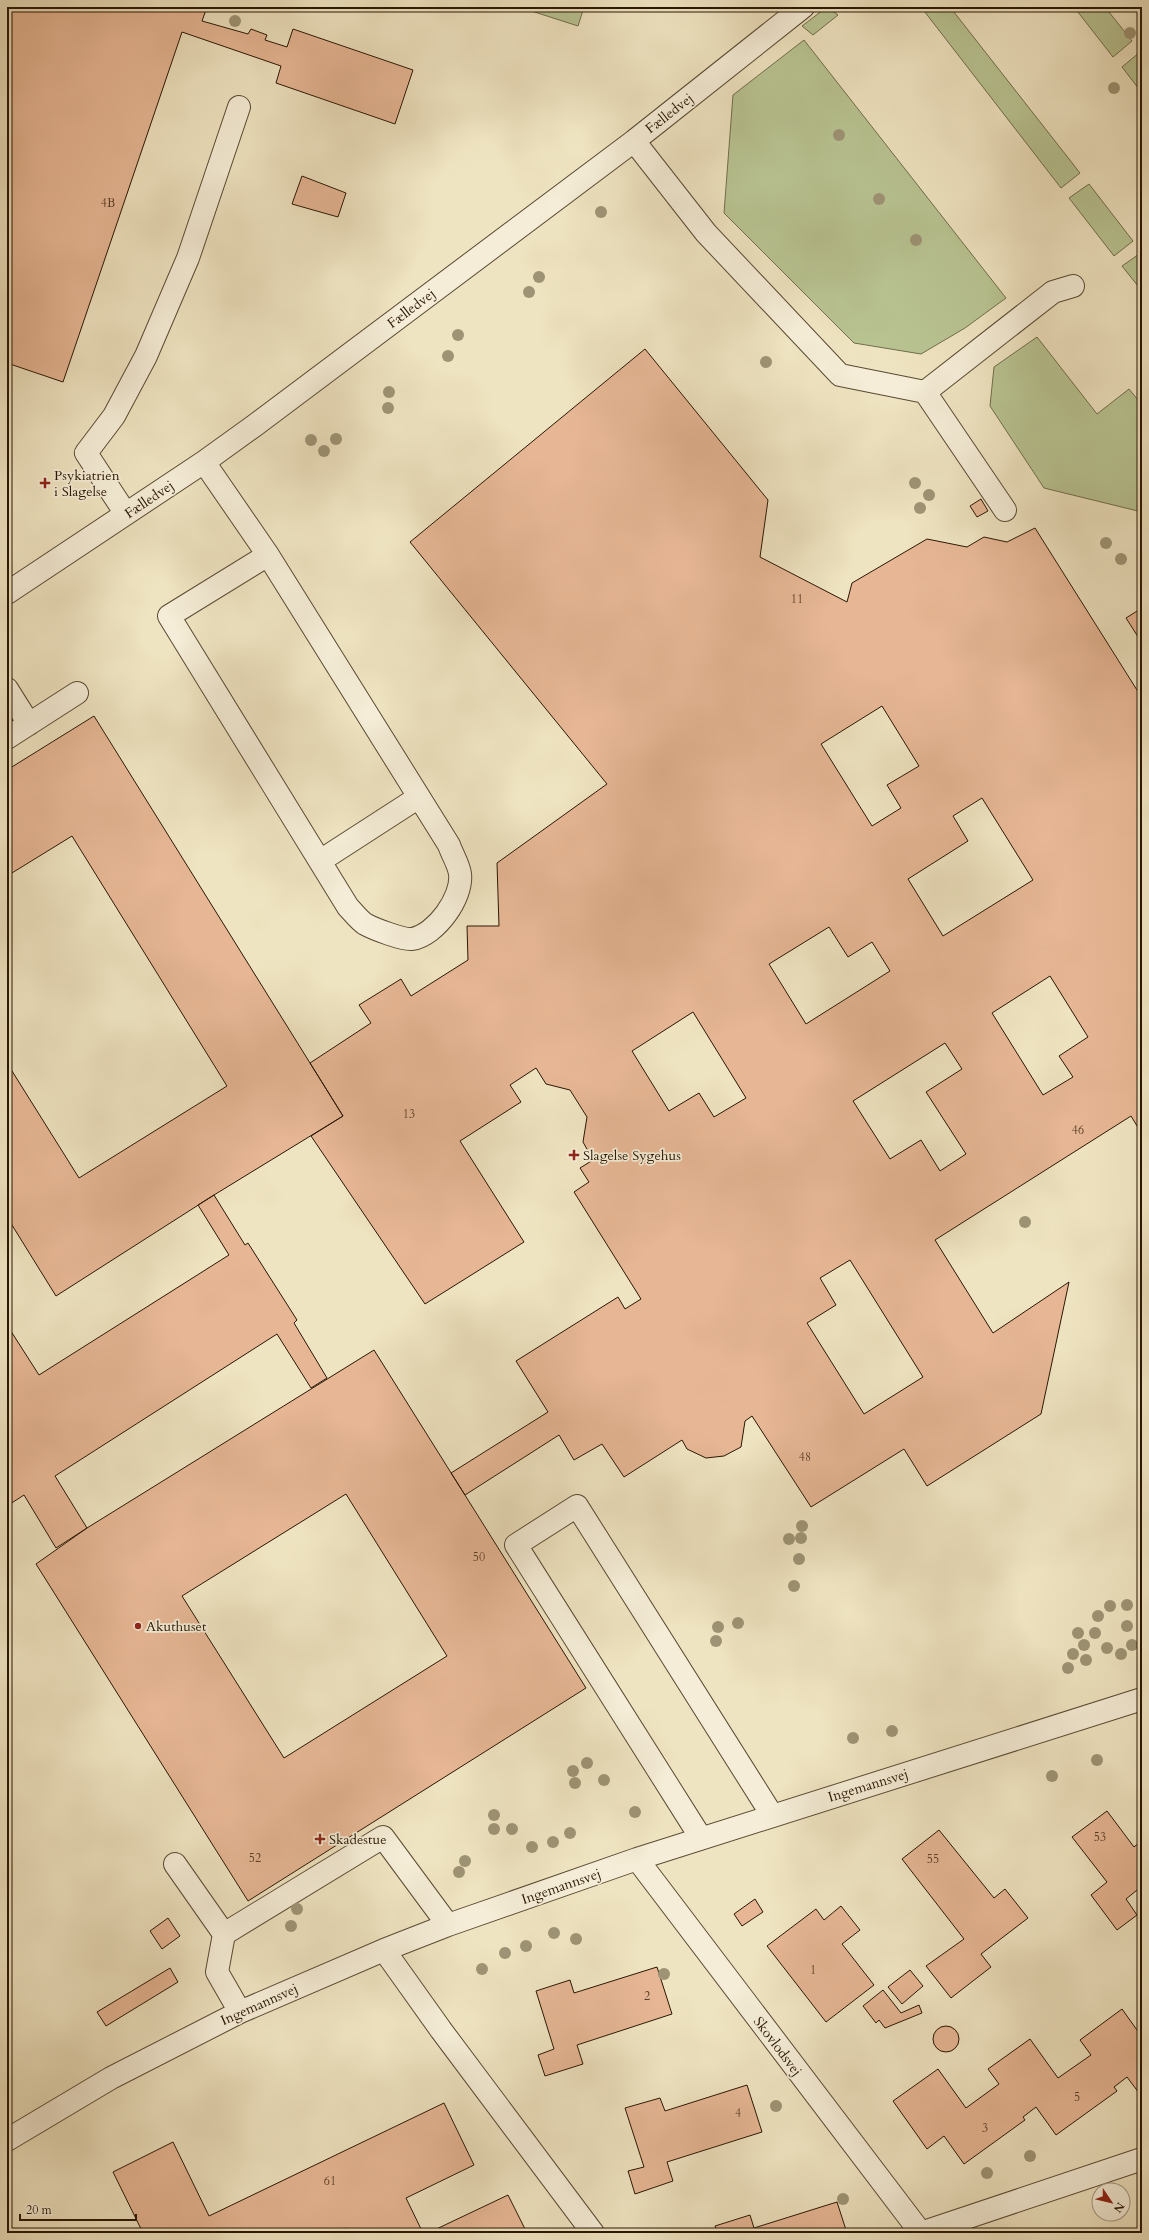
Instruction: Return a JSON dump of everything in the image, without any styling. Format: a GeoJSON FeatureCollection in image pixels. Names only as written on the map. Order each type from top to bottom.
{"type":"FeatureCollection","features":[{"type":"Feature","properties":{"kind":"street","name":"Fælledvej"},"geometry":{"type":"LineString","coordinates":[[7,593],[204,462],[634,141],[803,7]]}},
{"type":"Feature","properties":{"kind":"street"},"geometry":{"type":"LineString","coordinates":[[126,514],[86,453],[114,416],[146,356],[188,258],[239,107]]}},
{"type":"Feature","properties":{"kind":"street"},"geometry":{"type":"LineString","coordinates":[[634,141],[706,233],[840,375],[925,392],[1005,510]]}},
{"type":"Feature","properties":{"kind":"street"},"geometry":{"type":"LineString","coordinates":[[925,392],[1052,292],[1073,286]]}},
{"type":"Feature","properties":{"kind":"street"},"geometry":{"type":"LineString","coordinates":[[204,462],[268,554],[449,845],[460,874],[453,903],[445,916],[431,929],[412,939],[395,936],[365,924],[348,907],[169,616],[268,554]]}},
{"type":"Feature","properties":{"kind":"street"},"geometry":{"type":"LineString","coordinates":[[7,689],[29,724]]}},
{"type":"Feature","properties":{"kind":"street"},"geometry":{"type":"LineString","coordinates":[[7,738],[77,693]]}},
{"type":"Feature","properties":{"kind":"street"},"geometry":{"type":"LineString","coordinates":[[320,861],[419,797]]}},
{"type":"Feature","properties":{"kind":"street"},"geometry":{"type":"LineString","coordinates":[[701,1838],[516,1545],[577,1506],[772,1815]]}},
{"type":"Feature","properties":{"kind":"street","name":"Ingemannsvej"},"geometry":{"type":"LineString","coordinates":[[7,2140],[111,2078],[240,2012],[384,1950],[448,1925],[701,1838],[1142,1699]]}},
{"type":"Feature","properties":{"kind":"street"},"geometry":{"type":"LineString","coordinates":[[224,1934],[383,1837],[448,1925]]}},
{"type":"Feature","properties":{"kind":"street","name":"Skovlodsvej"},"geometry":{"type":"LineString","coordinates":[[637,1859],[921,2233],[1142,2159]]}},
{"type":"Feature","properties":{"kind":"street"},"geometry":{"type":"LineString","coordinates":[[175,1864],[224,1934],[217,1972],[240,2012]]}},
{"type":"Feature","properties":{"kind":"street"},"geometry":{"type":"LineString","coordinates":[[384,1950],[445,2037],[592,2233]]}},
{"type":"Feature","properties":{"kind":"green space"},"geometry":{"type":"Polygon","coordinates":[[[519,7],[584,7],[578,26],[519,7]]]}},
{"type":"Feature","properties":{"kind":"green space"},"geometry":{"type":"Polygon","coordinates":[[[827,7],[838,15],[813,35],[802,26],[827,7]]]}},
{"type":"Feature","properties":{"kind":"green space"},"geometry":{"type":"Polygon","coordinates":[[[921,7],[950,7],[1080,173],[1061,188],[921,7]]]}},
{"type":"Feature","properties":{"kind":"green space"},"geometry":{"type":"Polygon","coordinates":[[[1074,7],[1105,7],[1132,41],[1113,57],[1074,7]]]}},
{"type":"Feature","properties":{"kind":"green space"},"geometry":{"type":"Polygon","coordinates":[[[804,40],[1006,298],[965,328],[921,354],[854,343],[724,213],[733,95],[804,40]]]}},
{"type":"Feature","properties":{"kind":"green space"},"geometry":{"type":"Polygon","coordinates":[[[1140,52],[1142,55],[1142,93],[1122,67],[1140,52]]]}},
{"type":"Feature","properties":{"kind":"green space"},"geometry":{"type":"Polygon","coordinates":[[[1089,184],[1133,241],[1114,256],[1069,198],[1089,184]]]}},
{"type":"Feature","properties":{"kind":"green space"},"geometry":{"type":"Polygon","coordinates":[[[1142,252],[1142,291],[1122,266],[1142,252]]]}},
{"type":"Feature","properties":{"kind":"green space"},"geometry":{"type":"Polygon","coordinates":[[[1037,337],[1097,414],[1129,389],[1142,405],[1142,512],[1044,488],[990,406],[994,367],[1037,337]]]}},
{"type":"Feature","properties":{"kind":"building"},"geometry":{"type":"Polygon","coordinates":[[[7,7],[207,7],[202,21],[248,34],[251,29],[267,35],[265,40],[287,47],[293,29],[413,70],[395,124],[276,83],[281,66],[182,32],[63,382],[7,363],[7,7]]]}},
{"type":"Feature","properties":{"kind":"building"},"geometry":{"type":"Polygon","coordinates":[[[302,176],[346,193],[338,217],[292,204],[302,176]]]}},
{"type":"Feature","properties":{"kind":"building"},"geometry":{"type":"Polygon","coordinates":[[[645,349],[768,500],[760,557],[847,602],[852,583],[927,539],[967,547],[984,537],[1007,542],[1035,528],[1142,698],[1142,1134],[1131,1116],[935,1240],[993,1333],[1069,1282],[1041,1414],[927,1486],[904,1449],[811,1507],[752,1416],[745,1421],[741,1447],[724,1456],[706,1458],[687,1449],[682,1440],[624,1477],[602,1444],[574,1460],[559,1435],[465,1495],[451,1473],[548,1412],[516,1361],[618,1297],[625,1309],[641,1299],[574,1192],[589,1182],[580,1168],[593,1160],[583,1142],[587,1117],[570,1090],[546,1084],[536,1068],[510,1085],[521,1102],[460,1141],[524,1242],[425,1304],[311,1136],[343,1116],[310,1063],[371,1023],[359,1005],[401,979],[411,996],[468,960],[467,926],[499,926],[497,863],[607,784],[410,542],[645,349]],[[882,706],[821,744],[872,826],[901,808],[887,785],[919,766],[882,706]],[[982,798],[953,816],[968,841],[908,879],[943,936],[1033,880],[982,798]],[[829,927],[769,964],[806,1024],[890,971],[872,942],[848,957],[829,927]],[[1050,976],[992,1013],[1043,1095],[1073,1077],[1059,1056],[1088,1037],[1050,976]],[[693,1012],[632,1051],[669,1111],[699,1093],[714,1117],[746,1098],[693,1012]],[[945,1043],[853,1101],[890,1159],[921,1140],[940,1171],[966,1154],[926,1092],[962,1069],[945,1043]],[[850,1260],[820,1278],[836,1305],[807,1323],[864,1414],[923,1377],[850,1260]]]}},
{"type":"Feature","properties":{"kind":"building"},"geometry":{"type":"Polygon","coordinates":[[[981,499],[988,511],[977,517],[970,506],[981,499]]]}},
{"type":"Feature","properties":{"kind":"building"},"geometry":{"type":"Polygon","coordinates":[[[1142,608],[1142,643],[1126,618],[1142,608]]]}},
{"type":"Feature","properties":{"kind":"building"},"geometry":{"type":"Polygon","coordinates":[[[94,716],[343,1116],[214,1195],[56,1296],[7,1217],[7,1063],[79,1178],[227,1086],[72,836],[7,876],[7,770],[94,716]]]}},
{"type":"Feature","properties":{"kind":"building"},"geometry":{"type":"Polygon","coordinates":[[[214,1195],[245,1245],[248,1243],[297,1320],[294,1323],[327,1378],[311,1388],[277,1334],[55,1476],[87,1528],[56,1548],[24,1495],[7,1506],[7,1325],[39,1375],[229,1255],[198,1205],[214,1195]]]}},
{"type":"Feature","properties":{"kind":"building","name":"Akuthuset"},"geometry":{"type":"Polygon","coordinates":[[[374,1350],[586,1688],[248,1901],[36,1564],[87,1528],[374,1350]],[[346,1494],[182,1596],[284,1758],[447,1656],[346,1494]]]}},
{"type":"Feature","properties":{"kind":"building"},"geometry":{"type":"Polygon","coordinates":[[[1107,1811],[1134,1847],[1142,1840],[1142,1886],[1126,1899],[1137,1915],[1117,1930],[1091,1895],[1107,1882],[1072,1837],[1107,1811]]]}},
{"type":"Feature","properties":{"kind":"building"},"geometry":{"type":"Polygon","coordinates":[[[939,1830],[994,1898],[1005,1889],[1028,1918],[981,1954],[991,1967],[951,1998],[926,1966],[964,1939],[902,1859],[939,1830]]]}},
{"type":"Feature","properties":{"kind":"building"},"geometry":{"type":"Polygon","coordinates":[[[755,1899],[763,1912],[742,1926],[734,1914],[755,1899]]]}},
{"type":"Feature","properties":{"kind":"building"},"geometry":{"type":"Polygon","coordinates":[[[841,1906],[860,1930],[842,1944],[874,1985],[826,2022],[767,1946],[816,1909],[824,1920],[841,1906]]]}},
{"type":"Feature","properties":{"kind":"building"},"geometry":{"type":"Polygon","coordinates":[[[168,1918],[180,1936],[162,1949],[150,1931],[168,1918]]]}},
{"type":"Feature","properties":{"kind":"building"},"geometry":{"type":"Polygon","coordinates":[[[657,1967],[672,2014],[577,2045],[583,2064],[545,2076],[538,2055],[554,2049],[536,1991],[570,1980],[574,1993],[657,1967]]]}},
{"type":"Feature","properties":{"kind":"building"},"geometry":{"type":"Polygon","coordinates":[[[170,1968],[178,1982],[106,2026],[97,2012],[170,1968]]]}},
{"type":"Feature","properties":{"kind":"building"},"geometry":{"type":"Polygon","coordinates":[[[910,1970],[923,1986],[902,2004],[888,1987],[910,1970]]]}},
{"type":"Feature","properties":{"kind":"building"},"geometry":{"type":"Polygon","coordinates":[[[883,1990],[901,2013],[919,2005],[922,2013],[885,2028],[879,2020],[876,2023],[863,2006],[883,1990]]]}},
{"type":"Feature","properties":{"kind":"building"},"geometry":{"type":"Polygon","coordinates":[[[1122,2009],[1142,2037],[1142,2097],[1127,2077],[1114,2087],[1117,2091],[1056,2135],[1036,2107],[1023,2117],[1025,2120],[964,2164],[944,2136],[927,2149],[893,2101],[938,2069],[966,2108],[999,2084],[988,2069],[1030,2039],[1058,2078],[1091,2055],[1080,2040],[1122,2009]]]}},
{"type":"Feature","properties":{"kind":"building"},"geometry":{"type":"Polygon","coordinates":[[[946,2026],[955,2030],[959,2039],[955,2048],[946,2052],[937,2048],[933,2039],[937,2030],[946,2026]]]}},
{"type":"Feature","properties":{"kind":"building"},"geometry":{"type":"Polygon","coordinates":[[[747,2085],[762,2132],[667,2162],[673,2181],[635,2194],[628,2171],[644,2167],[625,2108],[660,2098],[665,2111],[747,2085]]]}},
{"type":"Feature","properties":{"kind":"building"},"geometry":{"type":"Polygon","coordinates":[[[444,2103],[474,2165],[406,2198],[423,2233],[348,2233],[346,2228],[336,2233],[143,2233],[113,2172],[173,2142],[209,2216],[444,2103]]]}},
{"type":"Feature","properties":{"kind":"building"},"geometry":{"type":"Polygon","coordinates":[[[508,2195],[527,2233],[428,2233],[508,2195]]]}},
{"type":"Feature","properties":{"kind":"building"},"geometry":{"type":"Polygon","coordinates":[[[837,2202],[847,2233],[718,2233],[715,2226],[750,2215],[754,2228],[837,2202]]]}},
{"type":"Feature","properties":{"kind":"building"},"geometry":{"type":"Polygon","coordinates":[[[86,2229],[87,2233],[78,2233],[86,2229]]]}},
{"type":"Feature","properties":{"kind":"place","name":"Psykiatrien i Slagelse"},"geometry":{"type":"Point","coordinates":[45,483]}},
{"type":"Feature","properties":{"kind":"place","name":"Slagelse Sygehus"},"geometry":{"type":"Point","coordinates":[574,1155]}},
{"type":"Feature","properties":{"kind":"place","name":"Akuthuset"},"geometry":{"type":"Point","coordinates":[138,1626]}},
{"type":"Feature","properties":{"kind":"place","name":"Skadestue"},"geometry":{"type":"Point","coordinates":[320,1839]}}]}
